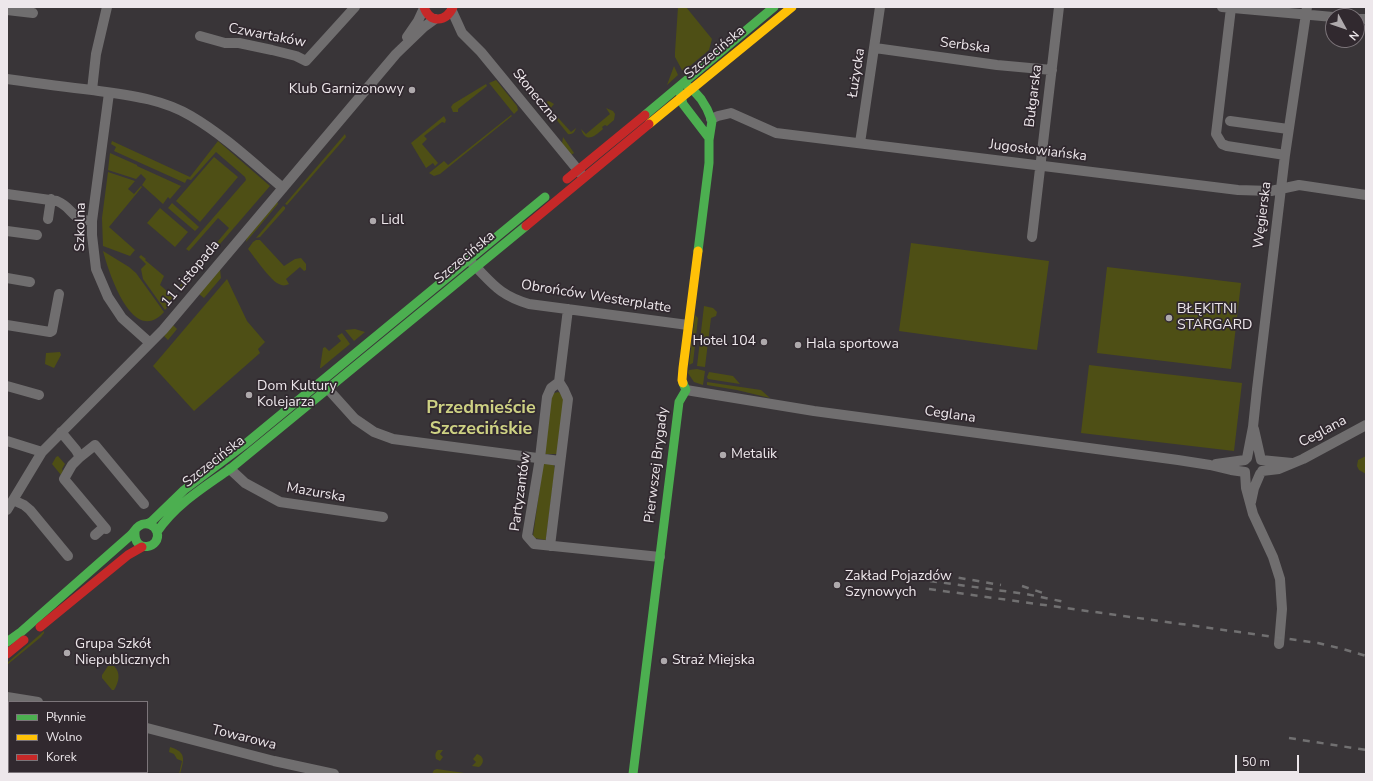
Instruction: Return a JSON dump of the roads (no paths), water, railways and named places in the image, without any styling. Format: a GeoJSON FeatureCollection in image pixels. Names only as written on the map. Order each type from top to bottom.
{"type":"FeatureCollection","features":[{"type":"Feature","properties":{"kind":"main road"},"geometry":{"type":"LineString","coordinates":[[424,7],[426,14],[438,19],[453,9]]}},
{"type":"Feature","properties":{"kind":"main road","name":"Szczecińska"},"geometry":{"type":"LineString","coordinates":[[157,532],[164,521],[178,508],[230,469],[476,267],[682,83],[774,7]]}},
{"type":"Feature","properties":{"kind":"main road","name":"Szczecińska"},"geometry":{"type":"LineString","coordinates":[[147,524],[184,490],[244,445],[556,188],[581,174],[680,100],[792,7]]}},
{"type":"Feature","properties":{"kind":"main road"},"geometry":{"type":"LineString","coordinates":[[686,390],[682,380],[709,163],[709,138],[712,128],[711,119],[702,101],[693,89],[682,83],[680,100],[700,124],[709,138]]}},
{"type":"Feature","properties":{"kind":"main road","name":"Pierwszej Brygady"},"geometry":{"type":"LineString","coordinates":[[633,774],[679,402],[686,390]]}},
{"type":"Feature","properties":{"kind":"main road"},"geometry":{"type":"LineString","coordinates":[[7,642],[21,632],[140,525],[147,524],[153,526],[158,537],[152,546],[147,548],[142,547],[128,554],[7,654]]}},
{"type":"Feature","properties":{"kind":"main road"},"geometry":{"type":"LineString","coordinates":[[135,531],[134,538],[142,547]]}},
{"type":"Feature","properties":{"kind":"street"},"geometry":{"type":"LineString","coordinates":[[92,90],[96,54],[107,7]]}},
{"type":"Feature","properties":{"kind":"street","name":"Czwartaków"},"geometry":{"type":"LineString","coordinates":[[200,36],[225,42],[239,42],[272,50],[306,61],[355,7]]}},
{"type":"Feature","properties":{"kind":"street","name":"11 Listopada"},"geometry":{"type":"LineString","coordinates":[[396,54],[418,21],[424,7]]}},
{"type":"Feature","properties":{"kind":"street","name":"Łużycka"},"geometry":{"type":"LineString","coordinates":[[860,143],[880,7]]}},
{"type":"Feature","properties":{"kind":"street","name":"Bułgarska"},"geometry":{"type":"LineString","coordinates":[[1032,237],[1059,7]]}},
{"type":"Feature","properties":{"kind":"street"},"geometry":{"type":"LineString","coordinates":[[1285,155],[1227,146],[1222,144],[1216,134],[1227,8],[1306,11],[1325,15]]}},
{"type":"Feature","properties":{"kind":"street","name":"Słoneczna"},"geometry":{"type":"LineString","coordinates":[[453,9],[462,33]]}},
{"type":"Feature","properties":{"kind":"street"},"geometry":{"type":"LineString","coordinates":[[7,10],[33,13]]}},
{"type":"Feature","properties":{"kind":"street","name":"Węgierska"},"geometry":{"type":"LineString","coordinates":[[1246,459],[1253,427],[1280,189],[1306,11]]}},
{"type":"Feature","properties":{"kind":"street","name":"11 Listopada"},"geometry":{"type":"LineString","coordinates":[[7,510],[42,452],[163,330],[396,54],[424,27],[438,19]]}},
{"type":"Feature","properties":{"kind":"street","name":"Słoneczna"},"geometry":{"type":"LineString","coordinates":[[438,19],[462,33],[481,52],[581,174]]}},
{"type":"Feature","properties":{"kind":"street","name":"Serbska"},"geometry":{"type":"LineString","coordinates":[[875,48],[997,65],[1052,70]]}},
{"type":"Feature","properties":{"kind":"street"},"geometry":{"type":"LineString","coordinates":[[7,79],[144,98],[166,105],[191,116],[218,134],[282,188]]}},
{"type":"Feature","properties":{"kind":"street","name":"Szkolna"},"geometry":{"type":"LineString","coordinates":[[109,93],[92,221],[96,269],[108,297],[122,318],[150,343]]}},
{"type":"Feature","properties":{"kind":"street","name":"Jugosłowiańska"},"geometry":{"type":"LineString","coordinates":[[711,119],[731,113],[776,133],[1238,190],[1271,191],[1299,186],[1366,195]]}},
{"type":"Feature","properties":{"kind":"street"},"geometry":{"type":"LineString","coordinates":[[1230,121],[1288,129]]}},
{"type":"Feature","properties":{"kind":"street"},"geometry":{"type":"LineString","coordinates":[[7,194],[51,199],[61,202],[78,218],[92,221]]}},
{"type":"Feature","properties":{"kind":"street"},"geometry":{"type":"LineString","coordinates":[[48,219],[51,199]]}},
{"type":"Feature","properties":{"kind":"street"},"geometry":{"type":"LineString","coordinates":[[7,230],[37,234]]}},
{"type":"Feature","properties":{"kind":"street","name":"Obrońców Westerplatte"},"geometry":{"type":"LineString","coordinates":[[466,261],[472,263],[495,287],[509,297],[529,304],[688,325]]}},
{"type":"Feature","properties":{"kind":"street"},"geometry":{"type":"LineString","coordinates":[[7,278],[30,282]]}},
{"type":"Feature","properties":{"kind":"street"},"geometry":{"type":"LineString","coordinates":[[7,325],[50,332],[52,331],[59,294]]}},
{"type":"Feature","properties":{"kind":"street"},"geometry":{"type":"LineString","coordinates":[[550,546],[568,399],[559,382],[568,309]]}},
{"type":"Feature","properties":{"kind":"street","name":"Partyzantów"},"geometry":{"type":"LineString","coordinates":[[559,382],[551,388],[547,397],[540,458],[527,536],[534,544],[660,557]]}},
{"type":"Feature","properties":{"kind":"street"},"geometry":{"type":"LineString","coordinates":[[7,386],[39,395]]}},
{"type":"Feature","properties":{"kind":"street"},"geometry":{"type":"LineString","coordinates":[[328,389],[355,419],[374,432],[393,439],[560,461]]}},
{"type":"Feature","properties":{"kind":"street","name":"Ceglana"},"geometry":{"type":"LineString","coordinates":[[686,390],[814,410],[1210,465],[1245,472]]}},
{"type":"Feature","properties":{"kind":"street","name":"Ceglana"},"geometry":{"type":"LineString","coordinates":[[1261,472],[1279,469],[1313,454],[1366,425]]}},
{"type":"Feature","properties":{"kind":"street","name":"Węgierska"},"geometry":{"type":"LineString","coordinates":[[1253,427],[1261,460]]}},
{"type":"Feature","properties":{"kind":"street"},"geometry":{"type":"LineString","coordinates":[[61,432],[80,457]]}},
{"type":"Feature","properties":{"kind":"street"},"geometry":{"type":"LineString","coordinates":[[7,441],[42,452]]}},
{"type":"Feature","properties":{"kind":"street"},"geometry":{"type":"LineString","coordinates":[[95,535],[105,528],[64,480],[72,465],[95,445],[144,504]]}},
{"type":"Feature","properties":{"kind":"street"},"geometry":{"type":"LineString","coordinates":[[1250,504],[1263,463],[1254,456],[1246,459],[1243,466],[1250,504],[1257,524],[1276,564],[1280,580],[1282,609],[1279,644]]}},
{"type":"Feature","properties":{"kind":"street","name":"Ceglana"},"geometry":{"type":"LineString","coordinates":[[1210,465],[1231,463],[1246,459]]}},
{"type":"Feature","properties":{"kind":"street","name":"Ceglana"},"geometry":{"type":"LineString","coordinates":[[1261,460],[1292,463]]}},
{"type":"Feature","properties":{"kind":"street","name":"Mazurska"},"geometry":{"type":"LineString","coordinates":[[230,469],[245,483],[280,502],[383,517]]}},
{"type":"Feature","properties":{"kind":"street"},"geometry":{"type":"LineString","coordinates":[[1245,472],[1251,476],[1257,475],[1261,472]]}},
{"type":"Feature","properties":{"kind":"street"},"geometry":{"type":"LineString","coordinates":[[13,500],[24,505],[30,510],[68,556]]}},
{"type":"Feature","properties":{"kind":"street"},"geometry":{"type":"LineString","coordinates":[[7,697],[32,701]]}},
{"type":"Feature","properties":{"kind":"street","name":"Towarowa"},"geometry":{"type":"LineString","coordinates":[[148,728],[334,774]]}},
{"type":"Feature","properties":{"kind":"railway"},"geometry":{"type":"LineString","coordinates":[[931,573],[1001,585]]}},
{"type":"Feature","properties":{"kind":"railway"},"geometry":{"type":"LineString","coordinates":[[930,581],[1026,594],[1065,602]]}},
{"type":"Feature","properties":{"kind":"railway"},"geometry":{"type":"LineString","coordinates":[[1022,586],[1043,593]]}},
{"type":"Feature","properties":{"kind":"railway"},"geometry":{"type":"LineString","coordinates":[[929,589],[1318,643],[1366,656]]}},
{"type":"Feature","properties":{"kind":"railway"},"geometry":{"type":"LineString","coordinates":[[1289,738],[1366,750]]}},
{"type":"Feature","properties":{"kind":"place","name":"Klub Garnizonowy"},"geometry":{"type":"Point","coordinates":[412,90]}},
{"type":"Feature","properties":{"kind":"place","name":"Lidl"},"geometry":{"type":"Point","coordinates":[373,221]}},
{"type":"Feature","properties":{"kind":"place","name":"BŁĘKITNI STARGARD"},"geometry":{"type":"Point","coordinates":[1169,318]}},
{"type":"Feature","properties":{"kind":"place","name":"Hotel 104"},"geometry":{"type":"Point","coordinates":[764,342]}},
{"type":"Feature","properties":{"kind":"place","name":"Hala sportowa"},"geometry":{"type":"Point","coordinates":[798,345]}},
{"type":"Feature","properties":{"kind":"place","name":"Dom Kultury Kolejarza"},"geometry":{"type":"Point","coordinates":[249,395]}},
{"type":"Feature","properties":{"kind":"place","name":"Metalik"},"geometry":{"type":"Point","coordinates":[723,455]}},
{"type":"Feature","properties":{"kind":"place","name":"Zakład Pojazdów Szynowych"},"geometry":{"type":"Point","coordinates":[837,585]}},
{"type":"Feature","properties":{"kind":"place","name":"Grupa Szkół Niepublicznych"},"geometry":{"type":"Point","coordinates":[67,653]}},
{"type":"Feature","properties":{"kind":"place","name":"Straż Miejska"},"geometry":{"type":"Point","coordinates":[664,661]}},
{"type":"Feature","properties":{"kind":"district","name":"Przedmieście Szczecińskie"},"geometry":{"type":"Point","coordinates":[481,419]}}]}
